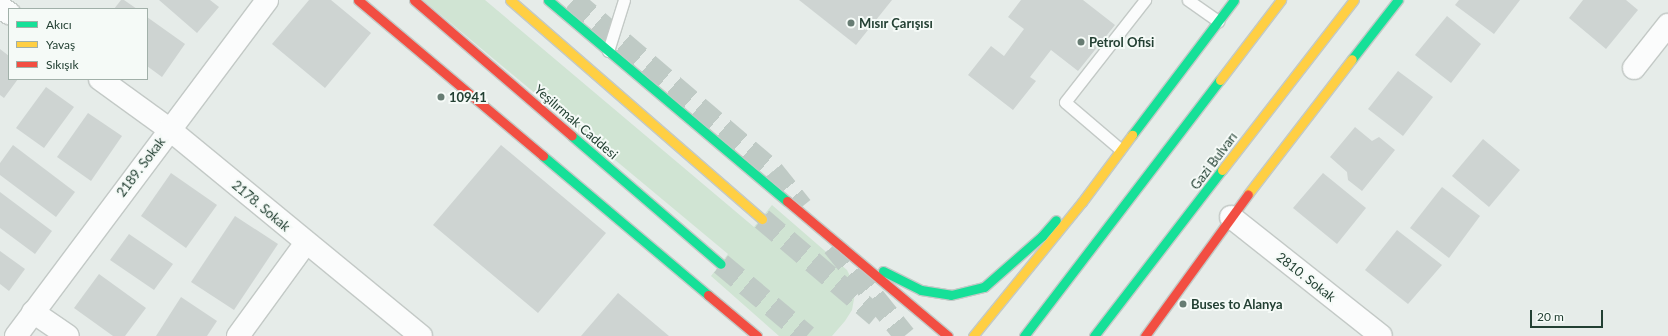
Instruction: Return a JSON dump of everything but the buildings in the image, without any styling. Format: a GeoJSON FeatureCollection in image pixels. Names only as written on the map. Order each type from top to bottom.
{"type":"FeatureCollection","features":[{"type":"Feature","properties":{"kind":"main road"},"geometry":{"type":"LineString","coordinates":[[358,0],[757,336]]}},
{"type":"Feature","properties":{"kind":"main road","name":"Yeşilırmak Caddesi"},"geometry":{"type":"LineString","coordinates":[[414,0],[721,264]]}},
{"type":"Feature","properties":{"kind":"main road"},"geometry":{"type":"LineString","coordinates":[[510,0],[762,219]]}},
{"type":"Feature","properties":{"kind":"main road"},"geometry":{"type":"LineString","coordinates":[[548,0],[948,336]]}},
{"type":"Feature","properties":{"kind":"main road"},"geometry":{"type":"LineString","coordinates":[[974,336],[1082,202],[1120,149],[1234,0]]}},
{"type":"Feature","properties":{"kind":"main road"},"geometry":{"type":"LineString","coordinates":[[1024,336],[1281,0]]}},
{"type":"Feature","properties":{"kind":"main road","name":"Gazi Bulvarı"},"geometry":{"type":"LineString","coordinates":[[1094,336],[1354,0]]}},
{"type":"Feature","properties":{"kind":"main road"},"geometry":{"type":"LineString","coordinates":[[1145,336],[1231,217],[1398,0]]}},
{"type":"Feature","properties":{"kind":"main road"},"geometry":{"type":"LineString","coordinates":[[850,254],[921,290],[950,295],[984,287],[1042,236],[1120,149]]}},
{"type":"Feature","properties":{"kind":"street","name":"2189. Sokak"},"geometry":{"type":"LineString","coordinates":[[16,336],[169,129],[267,0]]}},
{"type":"Feature","properties":{"kind":"street"},"geometry":{"type":"LineString","coordinates":[[0,7],[8,13]]}},
{"type":"Feature","properties":{"kind":"street"},"geometry":{"type":"LineString","coordinates":[[1634,68],[1668,25]]}},
{"type":"Feature","properties":{"kind":"street","name":"2178. Sokak"},"geometry":{"type":"LineString","coordinates":[[101,80],[169,129],[306,244],[421,336]]}},
{"type":"Feature","properties":{"kind":"street","name":"2810. Sokak"},"geometry":{"type":"LineString","coordinates":[[1231,217],[1382,336]]}},
{"type":"Feature","properties":{"kind":"street"},"geometry":{"type":"LineString","coordinates":[[238,336],[306,244]]}},
{"type":"Feature","properties":{"kind":"street"},"geometry":{"type":"LineString","coordinates":[[34,312],[68,336]]}},
{"type":"Feature","properties":{"kind":"lane"},"geometry":{"type":"LineString","coordinates":[[608,51],[624,0]]}},
{"type":"Feature","properties":{"kind":"lane"},"geometry":{"type":"LineString","coordinates":[[1120,149],[1065,102],[1145,0]]}},
{"type":"Feature","properties":{"kind":"lane"},"geometry":{"type":"LineString","coordinates":[[1188,0],[1218,21]]}},
{"type":"Feature","properties":{"kind":"green space"},"geometry":{"type":"Polygon","coordinates":[[[423,0],[485,0],[754,227],[772,205],[847,270],[856,288],[852,310],[845,321],[832,336],[779,336],[711,276],[728,254],[423,0]]]}},
{"type":"Feature","properties":{"kind":"tunnel"},"geometry":{"type":"LineString","coordinates":[[573,0],[773,171],[802,207]]}},
{"type":"Feature","properties":{"kind":"tunnel"},"geometry":{"type":"LineString","coordinates":[[762,219],[876,316]]}},
{"type":"Feature","properties":{"kind":"tunnel"},"geometry":{"type":"LineString","coordinates":[[833,246],[905,336]]}},
{"type":"Feature","properties":{"kind":"tunnel"},"geometry":{"type":"LineString","coordinates":[[721,264],[807,336]]}},
{"type":"Feature","properties":{"kind":"traffic: fast"},"geometry":{"type":"LineString","coordinates":[[548,0],[787,201]]}},
{"type":"Feature","properties":{"kind":"traffic: fast"},"geometry":{"type":"LineString","coordinates":[[1132,135],[1234,0]]}},
{"type":"Feature","properties":{"kind":"traffic: fast"},"geometry":{"type":"LineString","coordinates":[[1352,59],[1398,0]]}},
{"type":"Feature","properties":{"kind":"traffic: fast"},"geometry":{"type":"LineString","coordinates":[[1024,336],[1220,80]]}},
{"type":"Feature","properties":{"kind":"traffic: fast"},"geometry":{"type":"LineString","coordinates":[[572,136],[721,264]]}},
{"type":"Feature","properties":{"kind":"traffic: fast"},"geometry":{"type":"LineString","coordinates":[[543,156],[708,295]]}},
{"type":"Feature","properties":{"kind":"traffic: fast"},"geometry":{"type":"LineString","coordinates":[[1094,336],[1222,170]]}},
{"type":"Feature","properties":{"kind":"traffic: fast"},"geometry":{"type":"LineString","coordinates":[[883,271],[921,290],[951,295],[984,287],[1042,236],[1056,220]]}},
{"type":"Feature","properties":{"kind":"traffic: slow"},"geometry":{"type":"LineString","coordinates":[[510,0],[762,219]]}},
{"type":"Feature","properties":{"kind":"traffic: slow"},"geometry":{"type":"LineString","coordinates":[[1220,80],[1281,0]]}},
{"type":"Feature","properties":{"kind":"traffic: slow"},"geometry":{"type":"LineString","coordinates":[[1222,170],[1354,0]]}},
{"type":"Feature","properties":{"kind":"traffic: slow"},"geometry":{"type":"LineString","coordinates":[[1248,194],[1352,59]]}},
{"type":"Feature","properties":{"kind":"traffic: slow"},"geometry":{"type":"LineString","coordinates":[[973,336],[1082,202],[1132,135]]}},
{"type":"Feature","properties":{"kind":"traffic: jam"},"geometry":{"type":"LineString","coordinates":[[358,0],[543,156]]}},
{"type":"Feature","properties":{"kind":"traffic: jam"},"geometry":{"type":"LineString","coordinates":[[414,0],[572,136]]}},
{"type":"Feature","properties":{"kind":"traffic: jam"},"geometry":{"type":"LineString","coordinates":[[1145,336],[1248,194]]}},
{"type":"Feature","properties":{"kind":"traffic: jam"},"geometry":{"type":"LineString","coordinates":[[787,201],[948,336]]}},
{"type":"Feature","properties":{"kind":"traffic: jam"},"geometry":{"type":"LineString","coordinates":[[708,295],[757,336]]}},
{"type":"Feature","properties":{"kind":"place","name":"Mısır Çarışısı"},"geometry":{"type":"Point","coordinates":[851,23]}},
{"type":"Feature","properties":{"kind":"place","name":"Petrol Ofisi"},"geometry":{"type":"Point","coordinates":[1081,42]}},
{"type":"Feature","properties":{"kind":"place","name":"10941"},"geometry":{"type":"Point","coordinates":[441,97]}},
{"type":"Feature","properties":{"kind":"place","name":"Buses to Alanya"},"geometry":{"type":"Point","coordinates":[1183,304]}}]}
